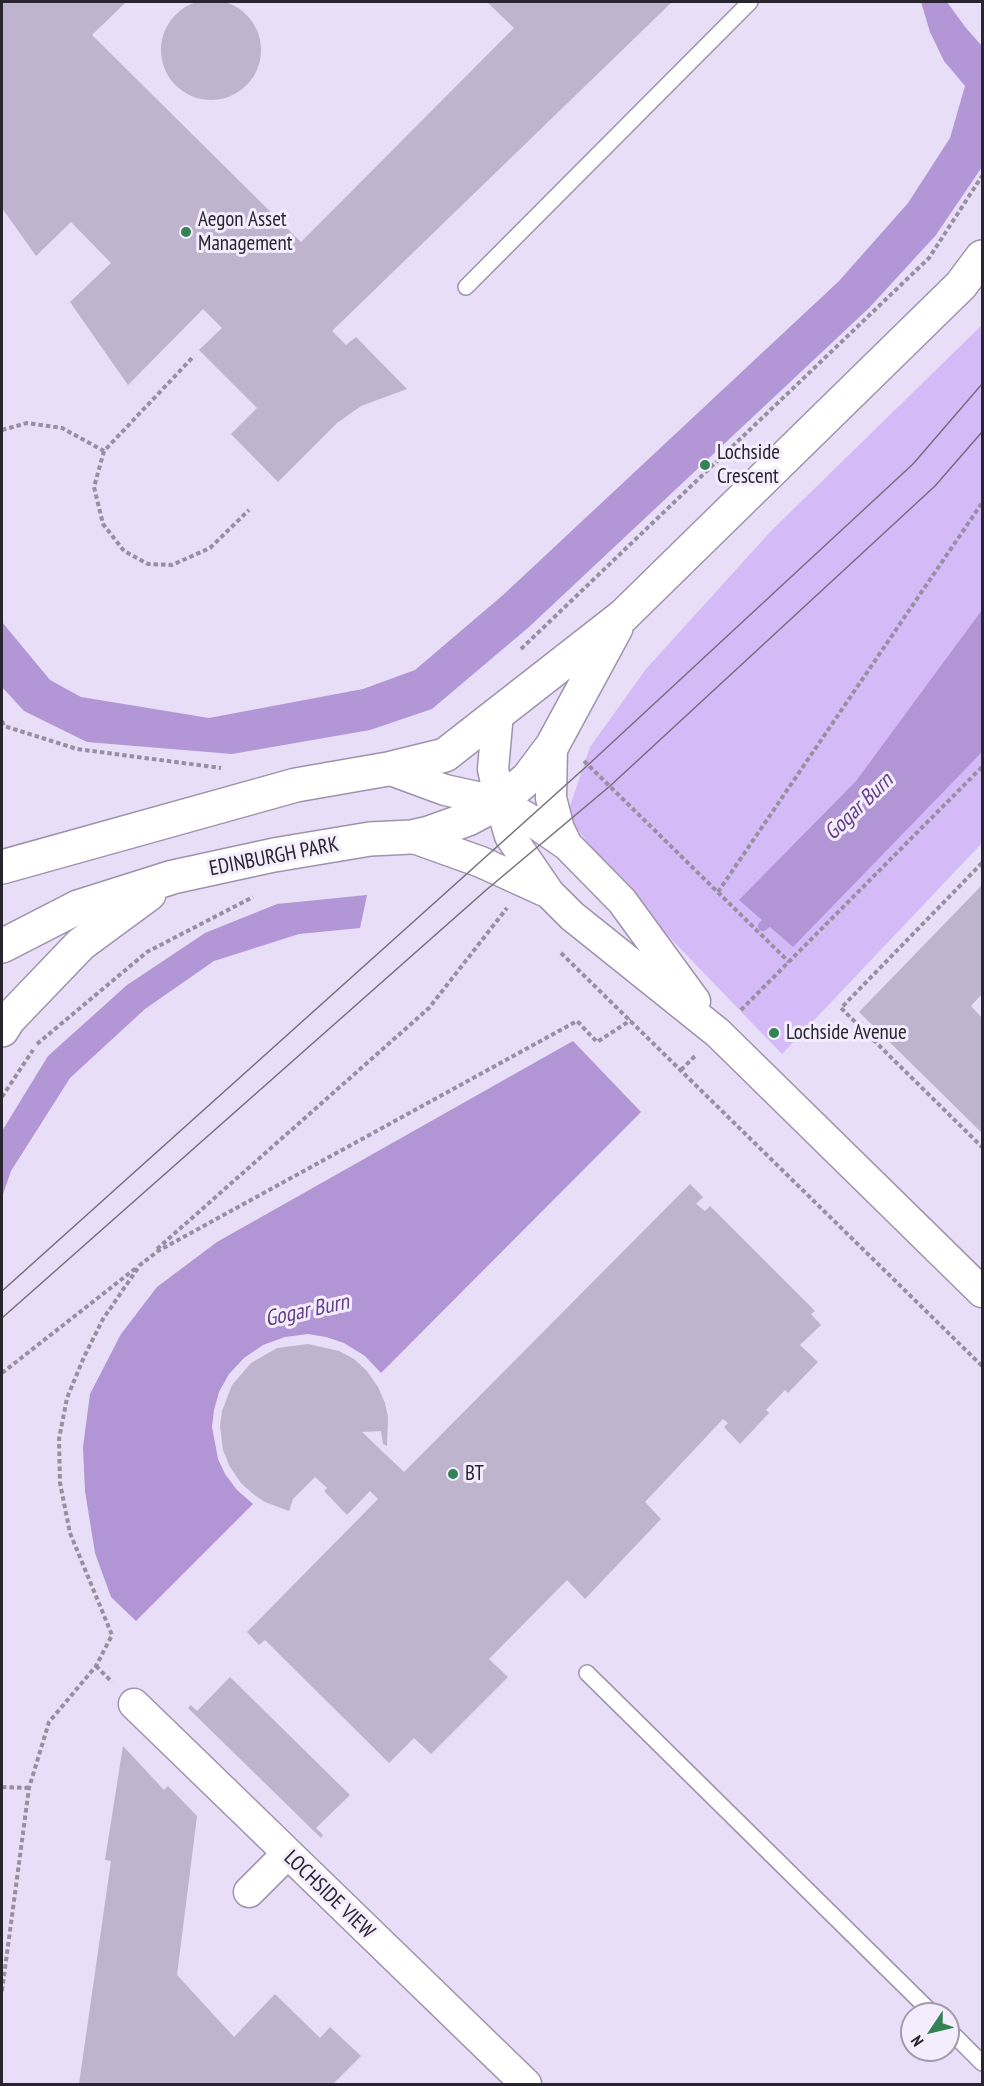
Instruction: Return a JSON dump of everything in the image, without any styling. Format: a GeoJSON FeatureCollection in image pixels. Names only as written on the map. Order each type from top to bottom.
{"type":"FeatureCollection","features":[{"type":"Feature","properties":{"kind":"street"},"geometry":{"type":"LineString","coordinates":[[2,867],[296,785],[388,770],[445,755],[622,616],[961,285],[982,258]]}},
{"type":"Feature","properties":{"kind":"street"},"geometry":{"type":"LineString","coordinates":[[567,845],[559,829],[551,798],[566,752],[622,616]]}},
{"type":"Feature","properties":{"kind":"street"},"geometry":{"type":"LineString","coordinates":[[498,713],[493,769],[500,802],[510,836],[549,893],[572,916],[717,1033],[982,1292]]}},
{"type":"Feature","properties":{"kind":"street"},"geometry":{"type":"LineString","coordinates":[[411,837],[468,819],[500,802],[528,778],[566,752]]}},
{"type":"Feature","properties":{"kind":"street"},"geometry":{"type":"LineString","coordinates":[[388,770],[445,790],[500,802],[567,845],[622,901],[717,1033]]}},
{"type":"Feature","properties":{"kind":"street","name":"EDINBURGH PARK"},"geometry":{"type":"LineString","coordinates":[[2,946],[78,907],[173,877],[274,855],[370,839],[411,837],[481,862],[549,893]]}},
{"type":"Feature","properties":{"kind":"street"},"geometry":{"type":"LineString","coordinates":[[2,1030],[9,1019],[81,944],[173,877]]}},
{"type":"Feature","properties":{"kind":"street","name":"LOCHSIDE VIEW"},"geometry":{"type":"LineString","coordinates":[[134,1704],[526,2085]]}},
{"type":"Feature","properties":{"kind":"street"},"geometry":{"type":"LineString","coordinates":[[249,1892],[287,1854]]}},
{"type":"Feature","properties":{"kind":"lane"},"geometry":{"type":"LineString","coordinates":[[466,287],[750,2]]}},
{"type":"Feature","properties":{"kind":"lane"},"geometry":{"type":"LineString","coordinates":[[587,1673],[921,2002]]}},
{"type":"Feature","properties":{"kind":"lane"},"geometry":{"type":"LineString","coordinates":[[960,2041],[982,2063]]}},
{"type":"Feature","properties":{"kind":"path"},"geometry":{"type":"LineString","coordinates":[[520,650],[930,258],[982,176]]}},
{"type":"Feature","properties":{"kind":"path"},"geometry":{"type":"LineString","coordinates":[[194,356],[104,452],[94,487],[103,524],[124,551],[148,564],[172,565],[210,548],[249,510]]}},
{"type":"Feature","properties":{"kind":"path"},"geometry":{"type":"LineString","coordinates":[[2,430],[27,423],[62,428],[104,452]]}},
{"type":"Feature","properties":{"kind":"path"},"geometry":{"type":"LineString","coordinates":[[718,892],[982,502]]}},
{"type":"Feature","properties":{"kind":"path"},"geometry":{"type":"LineString","coordinates":[[2,725],[77,749],[226,769]]}},
{"type":"Feature","properties":{"kind":"path"},"geometry":{"type":"LineString","coordinates":[[566,752],[718,892],[789,962]]}},
{"type":"Feature","properties":{"kind":"path"},"geometry":{"type":"LineString","coordinates":[[681,1070],[982,769]]}},
{"type":"Feature","properties":{"kind":"path"},"geometry":{"type":"LineString","coordinates":[[982,863],[841,1008],[982,1147]]}},
{"type":"Feature","properties":{"kind":"path"},"geometry":{"type":"LineString","coordinates":[[2,1096],[39,1042],[147,952],[262,894]]}},
{"type":"Feature","properties":{"kind":"path"},"geometry":{"type":"LineString","coordinates":[[2,1991],[29,1788],[49,1722],[96,1666],[112,1635],[70,1533],[60,1483],[59,1439],[67,1398],[84,1356],[103,1319],[140,1265],[429,1008],[509,906]]}},
{"type":"Feature","properties":{"kind":"path"},"geometry":{"type":"LineString","coordinates":[[558,950],[982,1366]]}},
{"type":"Feature","properties":{"kind":"path"},"geometry":{"type":"LineString","coordinates":[[2,1372],[169,1245],[577,1021],[597,1042],[631,1020]]}},
{"type":"Feature","properties":{"kind":"path"},"geometry":{"type":"LineString","coordinates":[[2,1787],[29,1788]]}},
{"type":"Feature","properties":{"kind":"shaded area"},"geometry":{"type":"Polygon","coordinates":[[[921,2],[947,2],[982,46],[982,167],[936,235],[869,308],[529,627],[432,709],[370,730],[232,754],[87,742],[24,711],[2,687],[2,622],[50,680],[81,697],[209,718],[363,689],[415,670],[503,595],[839,281],[908,203],[950,138],[965,86],[944,61],[930,32],[921,2]]]}},
{"type":"Feature","properties":{"kind":"shaded area"},"geometry":{"type":"Polygon","coordinates":[[[982,325],[982,843],[782,1054],[619,885],[567,815],[590,747],[646,669],[771,531],[982,325]]]}},
{"type":"Feature","properties":{"kind":"shaded area"},"geometry":{"type":"Polygon","coordinates":[[[367,895],[360,928],[299,934],[214,961],[145,1009],[70,1078],[11,1171],[2,1197],[2,1131],[48,1056],[127,985],[205,933],[277,904],[367,895]]]}},
{"type":"Feature","properties":{"kind":"water"},"geometry":{"type":"Polygon","coordinates":[[[982,610],[982,752],[793,947],[739,900],[856,781],[982,610]]]}},
{"type":"Feature","properties":{"kind":"water"},"geometry":{"type":"Polygon","coordinates":[[[573,1041],[641,1112],[381,1373],[365,1356],[344,1343],[308,1334],[285,1337],[263,1345],[244,1358],[229,1374],[219,1392],[212,1427],[218,1459],[225,1474],[237,1490],[253,1504],[136,1621],[111,1597],[95,1553],[85,1491],[83,1447],[90,1394],[121,1334],[157,1287],[217,1242],[573,1041]]]}},
{"type":"Feature","properties":{"kind":"building"},"geometry":{"type":"Polygon","coordinates":[[[211,0],[239,8],[253,22],[261,50],[253,78],[239,92],[211,100],[183,92],[169,78],[161,50],[169,22],[183,8],[211,0]]]}},
{"type":"Feature","properties":{"kind":"building","name":"Aegon Asset Management"},"geometry":{"type":"Polygon","coordinates":[[[2,2],[126,2],[92,35],[301,242],[514,28],[487,2],[672,2],[332,331],[346,345],[356,337],[407,389],[361,406],[337,423],[278,482],[231,434],[257,408],[199,350],[222,328],[203,309],[128,385],[70,302],[111,263],[71,222],[36,256],[2,208],[2,2]]]}},
{"type":"Feature","properties":{"kind":"building"},"geometry":{"type":"Polygon","coordinates":[[[982,885],[982,994],[971,1006],[982,1018],[982,1133],[859,1012],[982,885]]]}},
{"type":"Feature","properties":{"kind":"building","name":"BT"},"geometry":{"type":"Polygon","coordinates":[[[690,1184],[703,1197],[696,1204],[705,1211],[710,1206],[815,1311],[811,1314],[821,1325],[800,1345],[818,1362],[788,1393],[785,1390],[766,1410],[769,1413],[740,1444],[724,1427],[728,1423],[723,1419],[645,1502],[661,1519],[585,1599],[567,1580],[489,1659],[508,1677],[431,1754],[414,1738],[389,1763],[265,1640],[259,1645],[247,1632],[378,1499],[370,1491],[347,1515],[324,1491],[327,1488],[315,1477],[293,1499],[289,1511],[265,1502],[253,1494],[241,1483],[230,1467],[223,1450],[220,1426],[222,1411],[232,1385],[251,1363],[277,1348],[308,1344],[339,1351],[354,1359],[367,1371],[385,1403],[388,1417],[387,1446],[383,1444],[381,1431],[362,1432],[404,1472],[690,1184]]]}},
{"type":"Feature","properties":{"kind":"building"},"geometry":{"type":"Polygon","coordinates":[[[230,1677],[350,1795],[316,1828],[323,1835],[321,1838],[188,1708],[191,1705],[197,1711],[230,1677]]]}},
{"type":"Feature","properties":{"kind":"building"},"geometry":{"type":"Polygon","coordinates":[[[123,1746],[164,1790],[168,1786],[197,1816],[177,1975],[234,2037],[275,1994],[320,2038],[330,2027],[361,2056],[333,2084],[79,2084],[111,1861],[105,1860],[123,1746]]]}},
{"type":"Feature","properties":{"kind":"waterway","name":"Gogar Burn"},"geometry":{"type":"LineString","coordinates":[[763,926],[776,914]]}},
{"type":"Feature","properties":{"kind":"tram line"},"geometry":{"type":"LineString","coordinates":[[2,1291],[588,765],[913,464],[982,384]]}},
{"type":"Feature","properties":{"kind":"tram line"},"geometry":{"type":"LineString","coordinates":[[2,1318],[485,891],[610,786],[935,486],[982,432]]}},
{"type":"Feature","properties":{"kind":"place","name":"Aegon Asset Management"},"geometry":{"type":"Point","coordinates":[186,232]}},
{"type":"Feature","properties":{"kind":"place","name":"Lochside Crescent"},"geometry":{"type":"Point","coordinates":[705,465]}},
{"type":"Feature","properties":{"kind":"place","name":"Lochside Avenue"},"geometry":{"type":"Point","coordinates":[774,1033]}},
{"type":"Feature","properties":{"kind":"place","name":"BT"},"geometry":{"type":"Point","coordinates":[453,1474]}}]}
